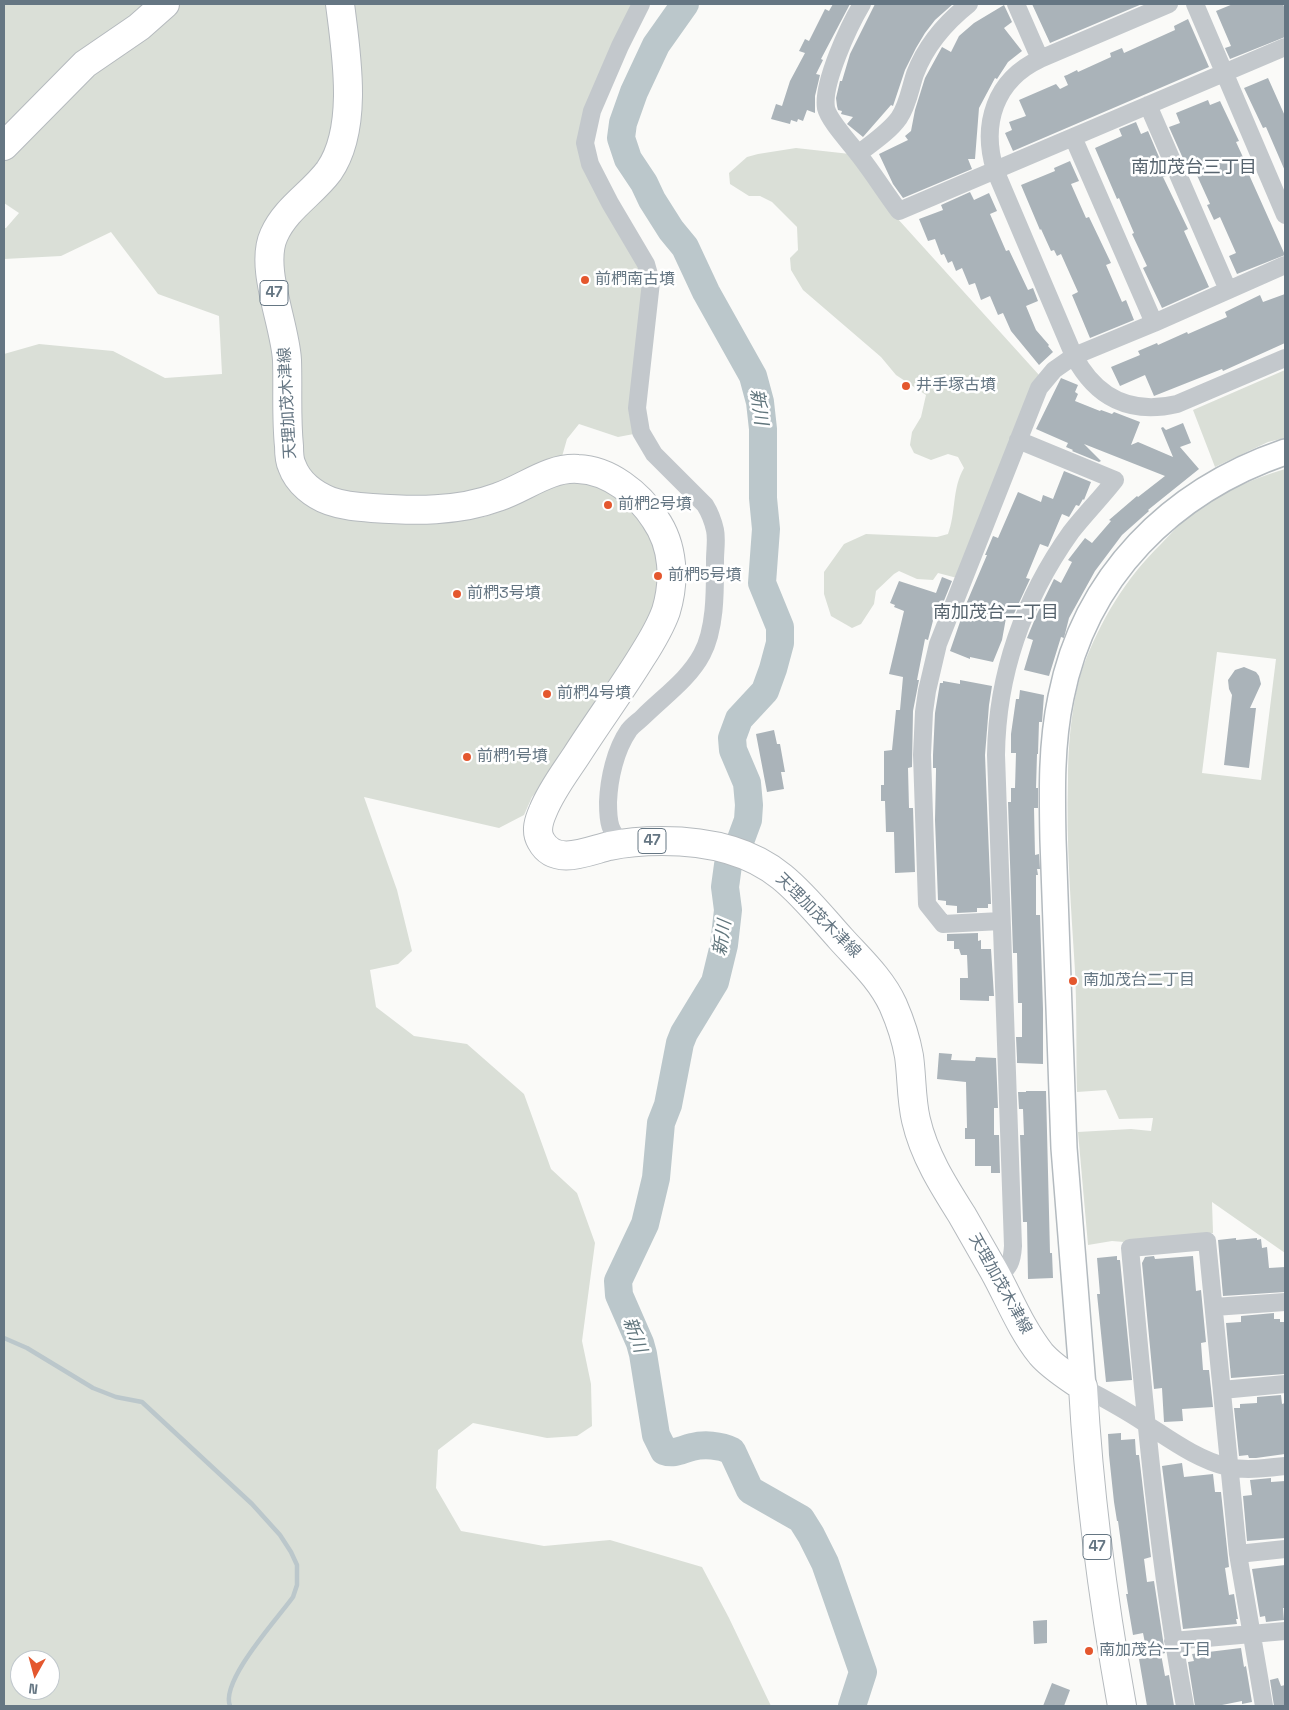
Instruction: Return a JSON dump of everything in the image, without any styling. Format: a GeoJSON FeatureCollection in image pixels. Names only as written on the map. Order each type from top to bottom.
{"type":"FeatureCollection","features":[{"type":"Feature","properties":{"kind":"main road"},"geometry":{"type":"LineString","coordinates":[[4,146],[85,64],[139,28],[165,4]]}},
{"type":"Feature","properties":{"kind":"main road","name":"天理加茂木津線"},"geometry":{"type":"LineString","coordinates":[[340,4],[347,90],[342,142],[337,157],[328,172],[312,191],[288,212],[273,236],[270,248],[270,269],[284,334],[287,359],[287,428],[290,462],[294,472],[311,491],[323,499],[337,504],[353,507],[416,511],[468,506],[500,497],[552,473],[579,468],[601,472],[610,477],[645,506],[657,521],[665,536],[670,554],[672,581],[666,611],[627,681],[559,781],[541,814],[537,829],[538,837],[549,850],[558,854],[572,856],[587,854],[610,846],[658,840],[723,847],[766,865],[784,879],[817,911],[882,985],[899,1020],[909,1059],[916,1120],[925,1151],[951,1199],[998,1278],[1022,1325],[1044,1358],[1083,1387]]}},
{"type":"Feature","properties":{"kind":"main road","name":"47"},"geometry":{"type":"LineString","coordinates":[[1083,1387],[1088,1466],[1101,1582],[1122,1706]]}},
{"type":"Feature","properties":{"kind":"street"},"geometry":{"type":"LineString","coordinates":[[626,845],[616,838],[610,829],[608,819],[609,783],[616,759],[630,730],[678,685],[702,654],[713,614],[715,555],[715,532],[710,514],[705,505],[654,454],[641,432],[637,401],[650,282],[646,264],[610,203],[590,164],[585,143],[592,111],[620,46],[641,4]]}},
{"type":"Feature","properties":{"kind":"street"},"geometry":{"type":"LineString","coordinates":[[862,4],[851,22],[838,54],[826,101],[828,112],[844,137],[899,211],[1285,47]]}},
{"type":"Feature","properties":{"kind":"street"},"geometry":{"type":"LineString","coordinates":[[858,154],[897,120],[908,100],[916,73],[932,41],[944,26],[969,4]]}},
{"type":"Feature","properties":{"kind":"street"},"geometry":{"type":"LineString","coordinates":[[1016,4],[1040,59]]}},
{"type":"Feature","properties":{"kind":"street"},"geometry":{"type":"LineString","coordinates":[[1169,4],[1040,59],[1020,71],[1011,80],[997,101],[989,129],[989,143],[995,170],[1074,356],[1091,382],[1109,396],[1130,405],[1152,408],[1177,404],[1285,358]]}},
{"type":"Feature","properties":{"kind":"street"},"geometry":{"type":"LineString","coordinates":[[1195,4],[1285,215]]}},
{"type":"Feature","properties":{"kind":"street"},"geometry":{"type":"LineString","coordinates":[[1148,105],[1228,290]]}},
{"type":"Feature","properties":{"kind":"street"},"geometry":{"type":"LineString","coordinates":[[1072,137],[1154,322]]}},
{"type":"Feature","properties":{"kind":"street"},"geometry":{"type":"LineString","coordinates":[[1001,920],[943,924],[927,904],[922,734],[927,691],[938,644],[1039,388],[1054,370],[1074,356],[1285,265]]}},
{"type":"Feature","properties":{"kind":"street"},"geometry":{"type":"LineString","coordinates":[[998,1278],[1009,1267],[1013,1246],[996,733],[1002,689],[1023,617],[1045,572],[1073,530],[1115,480],[1018,440]]}},
{"type":"Feature","properties":{"kind":"street"},"geometry":{"type":"LineString","coordinates":[[1285,452],[1239,470],[1216,482],[1172,512],[1145,538],[1112,578],[1090,615],[1076,646],[1061,696],[1054,747],[1052,790],[1064,1148],[1083,1387],[1206,1460],[1229,1467],[1259,1468],[1285,1466]]}},
{"type":"Feature","properties":{"kind":"street"},"geometry":{"type":"LineString","coordinates":[[1185,1706],[1159,1545],[1130,1248],[1207,1240],[1238,1554],[1264,1706]]}},
{"type":"Feature","properties":{"kind":"street"},"geometry":{"type":"LineString","coordinates":[[1214,1308],[1285,1302]]}},
{"type":"Feature","properties":{"kind":"street"},"geometry":{"type":"LineString","coordinates":[[1222,1390],[1285,1384]]}},
{"type":"Feature","properties":{"kind":"street"},"geometry":{"type":"LineString","coordinates":[[1238,1554],[1285,1549]]}},
{"type":"Feature","properties":{"kind":"street"},"geometry":{"type":"LineString","coordinates":[[1173,1641],[1285,1631]]}},
{"type":"Feature","properties":{"kind":"shaded area"},"geometry":{"type":"Polygon","coordinates":[[[4,4],[153,4],[4,138],[4,4]]]}},
{"type":"Feature","properties":{"kind":"shaded area"},"geometry":{"type":"Polygon","coordinates":[[[175,4],[332,4],[339,91],[328,151],[273,216],[278,356],[285,474],[434,520],[484,517],[510,508],[548,486],[588,478],[624,499],[652,532],[664,574],[643,638],[532,797],[524,815],[499,828],[364,797],[397,890],[412,951],[398,964],[370,970],[376,1007],[414,1036],[467,1044],[524,1094],[551,1169],[577,1193],[595,1243],[582,1341],[591,1384],[592,1426],[577,1436],[547,1438],[473,1423],[438,1450],[436,1488],[461,1531],[544,1546],[610,1540],[702,1567],[729,1618],[771,1706],[4,1706],[4,354],[39,344],[113,351],[165,378],[222,374],[219,316],[158,294],[111,232],[61,256],[4,259],[4,228],[19,213],[4,203],[4,154],[89,67],[175,4]]]}},
{"type":"Feature","properties":{"kind":"shaded area"},"geometry":{"type":"Polygon","coordinates":[[[349,4],[636,4],[582,134],[643,269],[639,433],[618,437],[579,424],[567,439],[561,460],[474,495],[354,498],[309,476],[297,446],[283,294],[283,236],[323,195],[349,4]]]}},
{"type":"Feature","properties":{"kind":"shaded area"},"geometry":{"type":"Polygon","coordinates":[[[796,148],[850,154],[897,218],[1039,375],[957,578],[938,573],[933,580],[917,579],[899,571],[876,591],[874,604],[861,624],[852,628],[831,616],[824,594],[824,572],[844,544],[866,534],[937,537],[948,534],[956,492],[964,468],[958,457],[948,454],[931,460],[914,453],[910,445],[912,432],[921,417],[926,395],[896,375],[881,357],[803,290],[791,270],[790,258],[798,250],[797,227],[772,202],[760,196],[749,196],[730,184],[729,173],[747,157],[796,148]]]}},
{"type":"Feature","properties":{"kind":"shaded area"},"geometry":{"type":"Polygon","coordinates":[[[1285,370],[1285,438],[1268,442],[1215,467],[1193,410],[1285,370]]]}},
{"type":"Feature","properties":{"kind":"shaded area"},"geometry":{"type":"Polygon","coordinates":[[[1285,469],[1285,1253],[1212,1202],[1213,1233],[1124,1242],[1112,1241],[1088,1245],[1078,1132],[1131,1129],[1151,1131],[1153,1118],[1119,1119],[1106,1090],[1077,1092],[1076,986],[1069,875],[1068,765],[1073,708],[1079,680],[1097,633],[1125,586],[1148,557],[1181,523],[1210,501],[1234,488],[1285,469]],[[1217,652],[1202,773],[1261,780],[1276,659],[1217,652]]]}},
{"type":"Feature","properties":{"kind":"building"},"geometry":{"type":"Polygon","coordinates":[[[833,4],[850,4],[821,59],[823,60],[816,74],[820,75],[815,96],[815,113],[807,110],[803,121],[798,119],[797,122],[791,120],[790,124],[771,119],[776,104],[782,106],[790,81],[805,53],[799,51],[805,39],[809,41],[825,9],[829,11],[833,4]]]}},
{"type":"Feature","properties":{"kind":"building"},"geometry":{"type":"Polygon","coordinates":[[[875,4],[953,4],[935,20],[916,48],[905,70],[893,106],[891,105],[863,137],[847,124],[853,117],[841,114],[842,111],[838,110],[836,98],[850,54],[875,4]]]}},
{"type":"Feature","properties":{"kind":"building"},"geometry":{"type":"Polygon","coordinates":[[[1032,4],[1142,4],[1050,43],[1032,4]]]}},
{"type":"Feature","properties":{"kind":"building"},"geometry":{"type":"Polygon","coordinates":[[[1233,4],[1283,4],[1285,9],[1285,37],[1230,59],[1225,48],[1231,46],[1216,11],[1233,4]]]}},
{"type":"Feature","properties":{"kind":"building"},"geometry":{"type":"Polygon","coordinates":[[[1004,5],[1012,22],[1004,28],[1022,51],[1008,62],[997,79],[995,78],[979,108],[975,159],[968,159],[972,169],[903,198],[893,184],[879,154],[908,140],[905,136],[911,131],[925,78],[942,47],[951,52],[959,36],[974,23],[1004,5]]]}},
{"type":"Feature","properties":{"kind":"building"},"geometry":{"type":"Polygon","coordinates":[[[1188,19],[1209,67],[1013,151],[1005,133],[1012,130],[1009,122],[1026,116],[1019,100],[1056,84],[1060,89],[1068,85],[1064,76],[1077,70],[1078,72],[1111,57],[1110,53],[1122,48],[1124,53],[1175,30],[1174,26],[1188,19]]]}},
{"type":"Feature","properties":{"kind":"building"},"geometry":{"type":"Polygon","coordinates":[[[1268,78],[1285,116],[1285,171],[1266,127],[1263,128],[1244,88],[1268,78]]]}},
{"type":"Feature","properties":{"kind":"building"},"geometry":{"type":"Polygon","coordinates":[[[1208,100],[1210,105],[1220,101],[1239,141],[1236,142],[1248,168],[1246,168],[1285,255],[1237,274],[1229,256],[1236,253],[1220,217],[1214,220],[1207,205],[1210,204],[1190,160],[1185,163],[1169,127],[1180,123],[1176,113],[1208,100]]]}},
{"type":"Feature","properties":{"kind":"building"},"geometry":{"type":"Polygon","coordinates":[[[1136,122],[1141,134],[1148,131],[1167,176],[1163,177],[1188,229],[1184,231],[1209,287],[1162,308],[1143,268],[1147,266],[1132,234],[1134,233],[1095,148],[1122,136],[1119,129],[1136,122]]]}},
{"type":"Feature","properties":{"kind":"building"},"geometry":{"type":"Polygon","coordinates":[[[1070,161],[1079,181],[1071,184],[1086,218],[1089,217],[1111,263],[1106,265],[1122,302],[1126,300],[1134,320],[1090,338],[1072,295],[1078,292],[1061,254],[1057,256],[1054,250],[1051,251],[1021,185],[1055,171],[1054,168],[1070,161]]]}},
{"type":"Feature","properties":{"kind":"building"},"geometry":{"type":"Polygon","coordinates":[[[970,192],[974,200],[989,193],[997,211],[990,214],[1006,251],[1009,250],[1028,290],[1033,288],[1038,301],[1026,306],[1036,330],[1053,352],[1039,365],[1011,331],[1003,313],[998,315],[990,296],[981,300],[975,283],[969,285],[962,268],[956,271],[952,261],[948,263],[944,254],[941,255],[935,239],[928,241],[919,219],[943,210],[941,205],[970,192]]]}},
{"type":"Feature","properties":{"kind":"building"},"geometry":{"type":"Polygon","coordinates":[[[1285,294],[1285,343],[1223,371],[1222,369],[1154,396],[1145,375],[1120,386],[1111,367],[1140,355],[1138,351],[1157,343],[1158,345],[1187,332],[1188,334],[1227,317],[1225,312],[1260,295],[1263,302],[1285,294]]]}},
{"type":"Feature","properties":{"kind":"building"},"geometry":{"type":"Polygon","coordinates":[[[1061,378],[1078,385],[1075,392],[1078,394],[1075,401],[1100,411],[1112,414],[1114,412],[1140,422],[1131,445],[1138,442],[1173,457],[1161,428],[1163,427],[1166,430],[1183,423],[1191,443],[1180,447],[1199,469],[1148,510],[1122,535],[1095,571],[1069,618],[1064,638],[1061,637],[1049,676],[1024,670],[1033,640],[1027,638],[1054,579],[1061,583],[1072,562],[1068,560],[1085,538],[1092,543],[1111,521],[1109,520],[1137,496],[1165,476],[1084,444],[1101,461],[1099,462],[1072,451],[1066,447],[1068,443],[1036,429],[1061,378]]]}},
{"type":"Feature","properties":{"kind":"building"},"geometry":{"type":"Polygon","coordinates":[[[1064,471],[1091,482],[1084,500],[1079,506],[1076,505],[1069,517],[1062,514],[1048,547],[1040,544],[1026,578],[1030,579],[1012,618],[1006,618],[1002,640],[993,662],[970,657],[970,659],[950,651],[961,616],[993,536],[998,538],[1018,492],[1041,502],[1043,495],[1053,499],[1064,471]]]}},
{"type":"Feature","properties":{"kind":"building"},"geometry":{"type":"Polygon","coordinates":[[[942,577],[952,581],[941,608],[936,609],[928,640],[925,639],[913,711],[912,767],[908,768],[909,808],[913,808],[915,872],[895,873],[894,832],[886,832],[885,801],[881,801],[881,785],[884,785],[884,751],[892,750],[896,710],[900,710],[903,677],[889,674],[904,611],[890,603],[899,581],[936,593],[942,577]]]}},
{"type":"Feature","properties":{"kind":"building"},"geometry":{"type":"Polygon","coordinates":[[[1244,667],[1256,672],[1261,684],[1250,708],[1256,708],[1249,768],[1224,765],[1232,695],[1228,680],[1235,670],[1244,667]]]}},
{"type":"Feature","properties":{"kind":"building"},"geometry":{"type":"Polygon","coordinates":[[[960,680],[992,686],[985,755],[991,904],[988,904],[988,908],[977,908],[977,912],[957,913],[957,906],[946,905],[946,901],[938,900],[935,820],[936,768],[933,768],[933,755],[935,713],[940,683],[943,683],[943,681],[960,684],[960,680]]]}},
{"type":"Feature","properties":{"kind":"building"},"geometry":{"type":"Polygon","coordinates":[[[1020,690],[1044,695],[1042,722],[1039,722],[1037,754],[1036,788],[1038,788],[1038,808],[1034,808],[1035,855],[1039,854],[1040,869],[1037,869],[1038,875],[1036,875],[1036,915],[1040,915],[1043,1064],[1017,1063],[1016,1037],[1022,1037],[1022,1003],[1018,1003],[1017,953],[1013,953],[1008,802],[1011,802],[1011,788],[1015,788],[1016,753],[1011,753],[1011,734],[1016,699],[1019,699],[1020,690]]]}},
{"type":"Feature","properties":{"kind":"building"},"geometry":{"type":"Polygon","coordinates":[[[774,730],[777,744],[780,744],[785,772],[781,772],[784,789],[767,792],[756,734],[774,730]]]}},
{"type":"Feature","properties":{"kind":"building"},"geometry":{"type":"Polygon","coordinates":[[[978,933],[978,941],[981,940],[981,949],[991,949],[994,996],[989,996],[989,1001],[960,1000],[960,978],[968,978],[967,955],[961,955],[959,949],[954,949],[954,941],[947,941],[947,934],[978,933]]]}},
{"type":"Feature","properties":{"kind":"building"},"geometry":{"type":"Polygon","coordinates":[[[939,1053],[952,1054],[951,1060],[975,1061],[976,1057],[996,1058],[998,1108],[994,1108],[994,1135],[999,1135],[1000,1173],[991,1173],[991,1166],[975,1166],[975,1139],[965,1139],[965,1128],[967,1128],[966,1082],[937,1079],[939,1053]]]}},
{"type":"Feature","properties":{"kind":"building"},"geometry":{"type":"Polygon","coordinates":[[[1046,1091],[1050,1253],[1052,1253],[1053,1278],[1028,1279],[1027,1222],[1023,1222],[1020,1135],[1024,1135],[1023,1109],[1019,1109],[1018,1092],[1046,1091]]]}},
{"type":"Feature","properties":{"kind":"building"},"geometry":{"type":"Polygon","coordinates":[[[1236,1238],[1236,1240],[1261,1239],[1262,1248],[1267,1247],[1269,1268],[1285,1267],[1285,1292],[1223,1296],[1218,1240],[1236,1238]]]}},
{"type":"Feature","properties":{"kind":"building"},"geometry":{"type":"Polygon","coordinates":[[[1117,1256],[1117,1260],[1120,1260],[1132,1380],[1106,1382],[1097,1294],[1100,1294],[1097,1258],[1117,1256]]]}},
{"type":"Feature","properties":{"kind":"building"},"geometry":{"type":"Polygon","coordinates":[[[1154,1256],[1155,1259],[1193,1256],[1196,1291],[1201,1290],[1206,1342],[1201,1343],[1203,1370],[1209,1370],[1213,1407],[1182,1409],[1183,1421],[1164,1422],[1162,1388],[1154,1389],[1142,1263],[1145,1257],[1154,1256]]]}},
{"type":"Feature","properties":{"kind":"building"},"geometry":{"type":"Polygon","coordinates":[[[1274,1313],[1274,1319],[1280,1319],[1280,1322],[1285,1322],[1285,1374],[1231,1378],[1226,1323],[1241,1322],[1241,1316],[1274,1313]]]}},
{"type":"Feature","properties":{"kind":"building"},"geometry":{"type":"Polygon","coordinates":[[[1281,1395],[1282,1404],[1285,1403],[1285,1454],[1256,1458],[1249,1458],[1248,1455],[1239,1456],[1234,1408],[1240,1408],[1240,1404],[1257,1403],[1257,1397],[1281,1395]]]}},
{"type":"Feature","properties":{"kind":"building"},"geometry":{"type":"Polygon","coordinates":[[[1121,1433],[1121,1440],[1135,1439],[1136,1455],[1139,1455],[1151,1557],[1144,1559],[1147,1582],[1154,1581],[1165,1653],[1161,1654],[1165,1676],[1169,1675],[1174,1706],[1147,1706],[1139,1659],[1148,1658],[1143,1633],[1133,1635],[1126,1594],[1128,1594],[1109,1455],[1108,1434],[1121,1433]]]}},
{"type":"Feature","properties":{"kind":"building"},"geometry":{"type":"Polygon","coordinates":[[[1182,1463],[1184,1477],[1213,1474],[1215,1492],[1221,1492],[1229,1567],[1225,1568],[1229,1595],[1234,1594],[1237,1624],[1183,1629],[1162,1466],[1182,1463]]]}},
{"type":"Feature","properties":{"kind":"building"},"geometry":{"type":"Polygon","coordinates":[[[1271,1478],[1271,1482],[1285,1481],[1285,1538],[1247,1541],[1243,1496],[1252,1495],[1250,1480],[1271,1478]]]}},
{"type":"Feature","properties":{"kind":"building"},"geometry":{"type":"Polygon","coordinates":[[[1285,1565],[1284,1620],[1266,1622],[1265,1616],[1260,1617],[1252,1569],[1285,1565]]]}},
{"type":"Feature","properties":{"kind":"building"},"geometry":{"type":"Polygon","coordinates":[[[1047,1620],[1047,1643],[1034,1644],[1033,1621],[1047,1620]]]}},
{"type":"Feature","properties":{"kind":"building"},"geometry":{"type":"Polygon","coordinates":[[[1241,1648],[1252,1702],[1242,1704],[1242,1701],[1217,1706],[1195,1706],[1188,1662],[1194,1661],[1192,1654],[1241,1648]]]}},
{"type":"Feature","properties":{"kind":"building"},"geometry":{"type":"Polygon","coordinates":[[[1278,1678],[1281,1686],[1285,1685],[1285,1706],[1274,1706],[1270,1680],[1278,1678]]]}},
{"type":"Feature","properties":{"kind":"building"},"geometry":{"type":"Polygon","coordinates":[[[1052,1683],[1070,1690],[1064,1706],[1043,1706],[1052,1683]]]}},
{"type":"Feature","properties":{"kind":"waterway","name":"新川"},"geometry":{"type":"LineString","coordinates":[[685,4],[656,45],[634,92],[623,123],[621,138],[628,159],[671,230],[685,247],[706,292],[753,376],[760,402],[763,429],[763,498],[766,529],[762,583],[780,627],[780,643],[765,691],[739,719],[732,738],[733,750],[747,783],[749,805],[748,820],[741,839]]}},
{"type":"Feature","properties":{"kind":"waterway","name":"新川"},"geometry":{"type":"LineString","coordinates":[[728,865],[725,887],[728,910],[724,945],[715,982],[684,1033],[680,1043],[668,1105],[661,1123],[656,1178],[645,1224],[618,1281],[619,1295],[640,1343],[656,1435],[664,1451],[675,1452],[707,1445],[722,1447],[732,1451],[750,1490],[801,1519],[811,1535],[825,1563],[863,1672],[852,1706]]}},
{"type":"Feature","properties":{"kind":"waterway"},"geometry":{"type":"LineString","coordinates":[[4,1338],[27,1348],[93,1388],[116,1397],[142,1402],[252,1504],[280,1535],[291,1552],[297,1565],[297,1585],[293,1597],[242,1666],[229,1695],[230,1706]]}},
{"type":"Feature","properties":{"kind":"place","name":"前椚南古墳"},"geometry":{"type":"Point","coordinates":[585,280]}},
{"type":"Feature","properties":{"kind":"place","name":"井手塚古墳"},"geometry":{"type":"Point","coordinates":[906,386]}},
{"type":"Feature","properties":{"kind":"place","name":"前椚2号墳"},"geometry":{"type":"Point","coordinates":[608,505]}},
{"type":"Feature","properties":{"kind":"place","name":"前椚5号墳"},"geometry":{"type":"Point","coordinates":[658,576]}},
{"type":"Feature","properties":{"kind":"place","name":"前椚3号墳"},"geometry":{"type":"Point","coordinates":[457,594]}},
{"type":"Feature","properties":{"kind":"place","name":"前椚4号墳"},"geometry":{"type":"Point","coordinates":[547,694]}},
{"type":"Feature","properties":{"kind":"place","name":"前椚1号墳"},"geometry":{"type":"Point","coordinates":[467,757]}},
{"type":"Feature","properties":{"kind":"place","name":"南加茂台二丁目"},"geometry":{"type":"Point","coordinates":[1073,981]}},
{"type":"Feature","properties":{"kind":"place","name":"南加茂台一丁目"},"geometry":{"type":"Point","coordinates":[1089,1651]}},
{"type":"Feature","properties":{"kind":"district","name":"南加茂台三丁目"},"geometry":{"type":"Point","coordinates":[1194,168]}},
{"type":"Feature","properties":{"kind":"district","name":"南加茂台二丁目"},"geometry":{"type":"Point","coordinates":[996,613]}}]}
